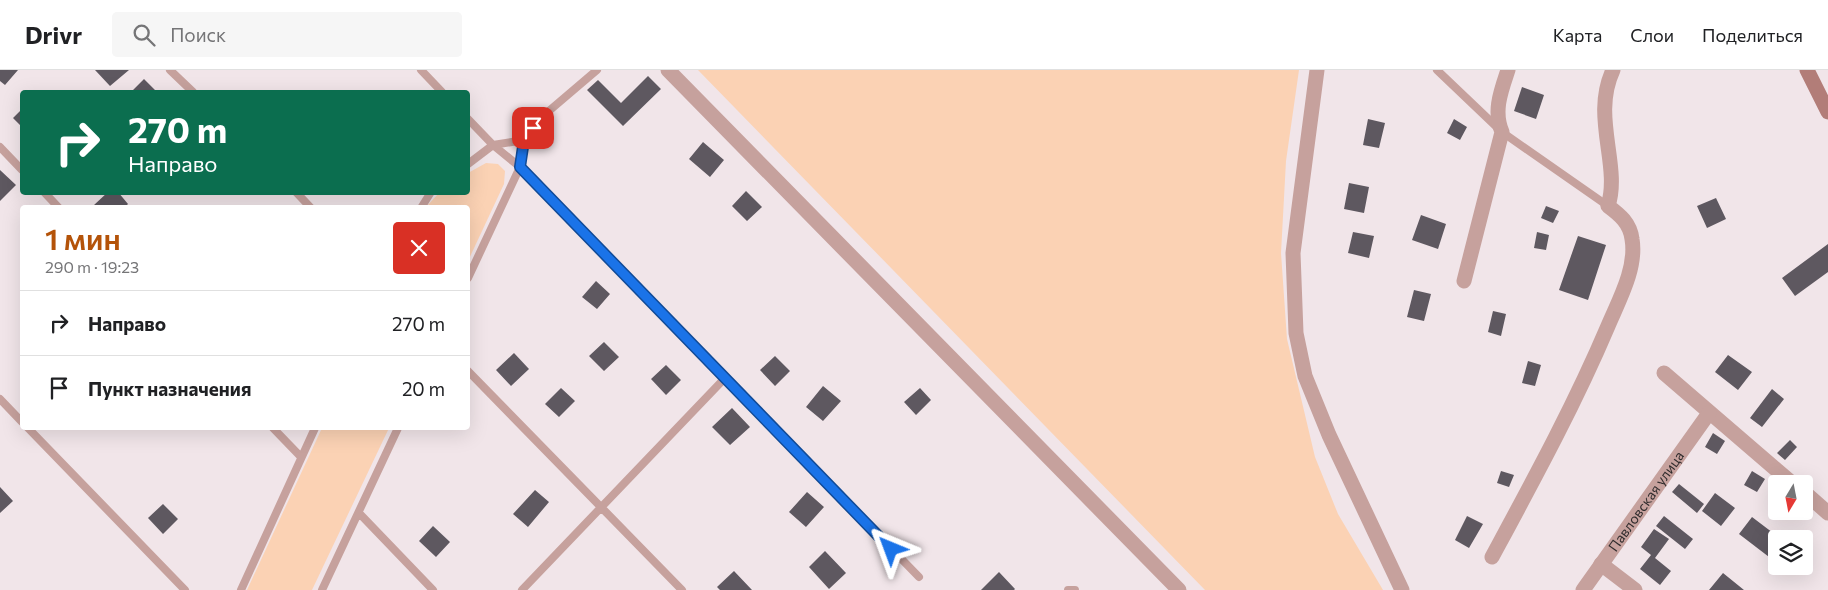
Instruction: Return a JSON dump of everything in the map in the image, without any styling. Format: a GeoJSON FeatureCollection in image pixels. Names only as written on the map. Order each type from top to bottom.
{"type":"FeatureCollection","features":[{"type":"Feature","properties":{"kind":"main road"},"geometry":{"type":"LineString","coordinates":[[1807,70],[1828,112]]}},
{"type":"Feature","properties":{"kind":"street"},"geometry":{"type":"LineString","coordinates":[[668,70],[1179,590]]}},
{"type":"Feature","properties":{"kind":"street"},"geometry":{"type":"LineString","coordinates":[[1317,70],[1293,253],[1296,332],[1306,376],[1329,434],[1402,590]]}},
{"type":"Feature","properties":{"kind":"street"},"geometry":{"type":"LineString","coordinates":[[1464,281],[1502,132],[1497,114],[1508,70]]}},
{"type":"Feature","properties":{"kind":"street"},"geometry":{"type":"LineString","coordinates":[[1492,557],[1568,414],[1594,359],[1631,264],[1632,239],[1624,218],[1608,206],[1611,187],[1605,132],[1605,109],[1613,70]]}},
{"type":"Feature","properties":{"kind":"street"},"geometry":{"type":"LineString","coordinates":[[1664,373],[1708,413],[1782,475]]}},
{"type":"Feature","properties":{"kind":"street","name":"Павловская улица"},"geometry":{"type":"LineString","coordinates":[[1583,590],[1708,413]]}},
{"type":"Feature","properties":{"kind":"street"},"geometry":{"type":"LineString","coordinates":[[1813,500],[1828,513]]}},
{"type":"Feature","properties":{"kind":"street"},"geometry":{"type":"LineString","coordinates":[[1601,564],[1635,590]]}},
{"type":"Feature","properties":{"kind":"lane"},"geometry":{"type":"LineString","coordinates":[[170,70],[191,90]]}},
{"type":"Feature","properties":{"kind":"lane"},"geometry":{"type":"LineString","coordinates":[[420,70],[440,90]]}},
{"type":"Feature","properties":{"kind":"lane"},"geometry":{"type":"LineString","coordinates":[[470,274],[520,167],[524,140],[543,116],[598,70]]}},
{"type":"Feature","properties":{"kind":"lane"},"geometry":{"type":"LineString","coordinates":[[1437,70],[1502,132],[1608,206]]}},
{"type":"Feature","properties":{"kind":"lane"},"geometry":{"type":"LineString","coordinates":[[470,121],[493,146],[520,167],[919,578]]}},
{"type":"Feature","properties":{"kind":"lane"},"geometry":{"type":"LineString","coordinates":[[470,163],[493,146],[524,140]]}},
{"type":"Feature","properties":{"kind":"lane"},"geometry":{"type":"LineString","coordinates":[[0,147],[20,168]]}},
{"type":"Feature","properties":{"kind":"lane"},"geometry":{"type":"LineString","coordinates":[[47,195],[56,205]]}},
{"type":"Feature","properties":{"kind":"lane"},"geometry":{"type":"LineString","coordinates":[[299,195],[308,205]]}},
{"type":"Feature","properties":{"kind":"lane"},"geometry":{"type":"LineString","coordinates":[[470,373],[682,590]]}},
{"type":"Feature","properties":{"kind":"lane"},"geometry":{"type":"LineString","coordinates":[[522,590],[724,379]]}},
{"type":"Feature","properties":{"kind":"lane"},"geometry":{"type":"LineString","coordinates":[[0,399],[20,420]]}},
{"type":"Feature","properties":{"kind":"lane"},"geometry":{"type":"LineString","coordinates":[[30,430],[185,590]]}},
{"type":"Feature","properties":{"kind":"lane"},"geometry":{"type":"LineString","coordinates":[[274,430],[301,457]]}},
{"type":"Feature","properties":{"kind":"lane"},"geometry":{"type":"LineString","coordinates":[[241,590],[314,430]]}},
{"type":"Feature","properties":{"kind":"lane"},"geometry":{"type":"LineString","coordinates":[[322,590],[397,430]]}},
{"type":"Feature","properties":{"kind":"lane"},"geometry":{"type":"LineString","coordinates":[[359,513],[433,590]]}},
{"type":"Feature","properties":{"kind":"lane"},"geometry":{"type":"LineString","coordinates":[[1068,590],[1075,590]]}},
{"type":"Feature","properties":{"kind":"shaded area"},"geometry":{"type":"Polygon","coordinates":[[[698,70],[1299,70],[1286,161],[1281,253],[1287,339],[1315,457],[1338,514],[1383,590],[1205,590],[698,70]]]}},
{"type":"Feature","properties":{"kind":"shaded area"},"geometry":{"type":"Polygon","coordinates":[[[486,163],[498,164],[505,171],[504,184],[470,257],[470,205],[428,205],[437,195],[470,195],[470,172],[486,163]]]}},
{"type":"Feature","properties":{"kind":"shaded area"},"geometry":{"type":"Polygon","coordinates":[[[321,430],[388,430],[312,590],[247,590],[321,430]]]}},
{"type":"Feature","properties":{"kind":"building"},"geometry":{"type":"Polygon","coordinates":[[[0,70],[18,70],[5,85],[0,81],[0,70]]]}},
{"type":"Feature","properties":{"kind":"building"},"geometry":{"type":"Polygon","coordinates":[[[95,70],[129,70],[110,86],[95,70]]]}},
{"type":"Feature","properties":{"kind":"building"},"geometry":{"type":"Polygon","coordinates":[[[648,76],[661,89],[623,126],[587,90],[598,80],[621,103],[648,76]]]}},
{"type":"Feature","properties":{"kind":"building"},"geometry":{"type":"Polygon","coordinates":[[[144,79],[155,90],[133,90],[144,79]]]}},
{"type":"Feature","properties":{"kind":"building"},"geometry":{"type":"Polygon","coordinates":[[[1522,87],[1544,95],[1536,119],[1514,111],[1522,87]]]}},
{"type":"Feature","properties":{"kind":"building"},"geometry":{"type":"Polygon","coordinates":[[[20,111],[20,125],[13,118],[20,111]]]}},
{"type":"Feature","properties":{"kind":"building"},"geometry":{"type":"Polygon","coordinates":[[[1368,119],[1385,123],[1379,148],[1363,145],[1368,119]]]}},
{"type":"Feature","properties":{"kind":"building"},"geometry":{"type":"Polygon","coordinates":[[[1454,119],[1467,127],[1460,140],[1447,133],[1454,119]]]}},
{"type":"Feature","properties":{"kind":"building"},"geometry":{"type":"Polygon","coordinates":[[[703,142],[724,160],[710,177],[689,159],[703,142]]]}},
{"type":"Feature","properties":{"kind":"building"},"geometry":{"type":"Polygon","coordinates":[[[0,170],[16,185],[0,201],[0,170]]]}},
{"type":"Feature","properties":{"kind":"building"},"geometry":{"type":"Polygon","coordinates":[[[1349,183],[1369,187],[1364,213],[1344,209],[1349,183]]]}},
{"type":"Feature","properties":{"kind":"building"},"geometry":{"type":"Polygon","coordinates":[[[746,191],[762,207],[747,221],[732,206],[746,191]]]}},
{"type":"Feature","properties":{"kind":"building"},"geometry":{"type":"Polygon","coordinates":[[[105,195],[120,195],[128,204],[127,205],[94,205],[105,195]]]}},
{"type":"Feature","properties":{"kind":"building"},"geometry":{"type":"Polygon","coordinates":[[[1716,198],[1726,219],[1707,228],[1697,206],[1716,198]]]}},
{"type":"Feature","properties":{"kind":"building"},"geometry":{"type":"Polygon","coordinates":[[[1546,206],[1559,211],[1553,223],[1541,218],[1546,206]]]}},
{"type":"Feature","properties":{"kind":"building"},"geometry":{"type":"Polygon","coordinates":[[[1421,215],[1446,224],[1438,249],[1412,240],[1421,215]]]}},
{"type":"Feature","properties":{"kind":"building"},"geometry":{"type":"Polygon","coordinates":[[[1353,232],[1374,236],[1369,258],[1348,253],[1353,232]]]}},
{"type":"Feature","properties":{"kind":"building"},"geometry":{"type":"Polygon","coordinates":[[[1537,232],[1549,235],[1546,250],[1534,248],[1537,232]]]}},
{"type":"Feature","properties":{"kind":"building"},"geometry":{"type":"Polygon","coordinates":[[[1578,236],[1606,245],[1588,300],[1559,290],[1578,236]]]}},
{"type":"Feature","properties":{"kind":"building"},"geometry":{"type":"Polygon","coordinates":[[[1828,244],[1828,272],[1795,296],[1782,278],[1828,244]]]}},
{"type":"Feature","properties":{"kind":"building"},"geometry":{"type":"Polygon","coordinates":[[[596,281],[610,294],[597,309],[582,297],[596,281]]]}},
{"type":"Feature","properties":{"kind":"building"},"geometry":{"type":"Polygon","coordinates":[[[1414,290],[1431,294],[1424,321],[1407,317],[1414,290]]]}},
{"type":"Feature","properties":{"kind":"building"},"geometry":{"type":"Polygon","coordinates":[[[1493,311],[1506,314],[1501,336],[1488,332],[1493,311]]]}},
{"type":"Feature","properties":{"kind":"building"},"geometry":{"type":"Polygon","coordinates":[[[604,342],[619,357],[604,371],[589,356],[604,342]]]}},
{"type":"Feature","properties":{"kind":"building"},"geometry":{"type":"Polygon","coordinates":[[[514,353],[529,369],[511,386],[496,370],[514,353]]]}},
{"type":"Feature","properties":{"kind":"building"},"geometry":{"type":"Polygon","coordinates":[[[1728,355],[1752,372],[1738,390],[1715,372],[1728,355]]]}},
{"type":"Feature","properties":{"kind":"building"},"geometry":{"type":"Polygon","coordinates":[[[775,356],[790,371],[775,386],[760,370],[775,356]]]}},
{"type":"Feature","properties":{"kind":"building"},"geometry":{"type":"Polygon","coordinates":[[[1528,361],[1541,365],[1535,386],[1522,383],[1528,361]]]}},
{"type":"Feature","properties":{"kind":"building"},"geometry":{"type":"Polygon","coordinates":[[[666,365],[681,380],[666,395],[651,379],[666,365]]]}},
{"type":"Feature","properties":{"kind":"building"},"geometry":{"type":"Polygon","coordinates":[[[823,386],[841,401],[823,421],[806,407],[823,386]]]}},
{"type":"Feature","properties":{"kind":"building"},"geometry":{"type":"Polygon","coordinates":[[[561,388],[575,401],[559,417],[545,404],[561,388]]]}},
{"type":"Feature","properties":{"kind":"building"},"geometry":{"type":"Polygon","coordinates":[[[920,388],[931,400],[916,415],[904,402],[920,388]]]}},
{"type":"Feature","properties":{"kind":"building"},"geometry":{"type":"Polygon","coordinates":[[[1772,389],[1784,399],[1762,427],[1750,418],[1772,389]]]}},
{"type":"Feature","properties":{"kind":"building"},"geometry":{"type":"Polygon","coordinates":[[[732,408],[750,427],[730,445],[712,427],[732,408]]]}},
{"type":"Feature","properties":{"kind":"building"},"geometry":{"type":"Polygon","coordinates":[[[1713,433],[1725,441],[1717,454],[1705,447],[1713,433]]]}},
{"type":"Feature","properties":{"kind":"building"},"geometry":{"type":"Polygon","coordinates":[[[1790,440],[1797,447],[1785,460],[1777,453],[1790,440]]]}},
{"type":"Feature","properties":{"kind":"building"},"geometry":{"type":"Polygon","coordinates":[[[1501,471],[1514,475],[1509,487],[1497,483],[1501,471]]]}},
{"type":"Feature","properties":{"kind":"building"},"geometry":{"type":"Polygon","coordinates":[[[1752,471],[1765,479],[1757,492],[1744,485],[1752,471]]]}},
{"type":"Feature","properties":{"kind":"building"},"geometry":{"type":"Polygon","coordinates":[[[1679,484],[1704,504],[1697,513],[1672,492],[1679,484]]]}},
{"type":"Feature","properties":{"kind":"building"},"geometry":{"type":"Polygon","coordinates":[[[0,487],[13,501],[0,513],[0,487]]]}},
{"type":"Feature","properties":{"kind":"building"},"geometry":{"type":"Polygon","coordinates":[[[535,490],[549,502],[528,527],[513,514],[535,490]]]}},
{"type":"Feature","properties":{"kind":"building"},"geometry":{"type":"Polygon","coordinates":[[[807,492],[824,507],[806,527],[789,512],[807,492]]]}},
{"type":"Feature","properties":{"kind":"building"},"geometry":{"type":"Polygon","coordinates":[[[1715,493],[1735,508],[1721,526],[1702,511],[1715,493]]]}},
{"type":"Feature","properties":{"kind":"building"},"geometry":{"type":"Polygon","coordinates":[[[163,504],[178,519],[163,534],[148,518],[163,504]]]}},
{"type":"Feature","properties":{"kind":"building"},"geometry":{"type":"Polygon","coordinates":[[[1467,516],[1483,524],[1469,548],[1455,540],[1467,516]]]}},
{"type":"Feature","properties":{"kind":"building"},"geometry":{"type":"Polygon","coordinates":[[[1664,516],[1693,539],[1685,549],[1656,526],[1664,516]]]}},
{"type":"Feature","properties":{"kind":"building"},"geometry":{"type":"Polygon","coordinates":[[[1752,517],[1769,530],[1768,556],[1739,534],[1752,517]]]}},
{"type":"Feature","properties":{"kind":"building"},"geometry":{"type":"Polygon","coordinates":[[[433,526],[450,542],[436,557],[419,541],[433,526]]]}},
{"type":"Feature","properties":{"kind":"building"},"geometry":{"type":"Polygon","coordinates":[[[1654,529],[1669,539],[1655,558],[1671,571],[1660,585],[1640,569],[1651,555],[1641,547],[1654,529]]]}},
{"type":"Feature","properties":{"kind":"building"},"geometry":{"type":"Polygon","coordinates":[[[825,551],[846,573],[829,589],[809,567],[825,551]]]}},
{"type":"Feature","properties":{"kind":"building"},"geometry":{"type":"Polygon","coordinates":[[[734,571],[752,590],[720,590],[717,587],[734,571]]]}},
{"type":"Feature","properties":{"kind":"building"},"geometry":{"type":"Polygon","coordinates":[[[999,572],[1014,590],[981,590],[999,572]]]}},
{"type":"Feature","properties":{"kind":"building"},"geometry":{"type":"Polygon","coordinates":[[[1723,573],[1744,590],[1709,590],[1723,573]]]}},
{"type":"Feature","properties":{"kind":"route"},"geometry":{"type":"LineString","coordinates":[[533,128],[524,140],[520,167],[891,549]]}}]}
